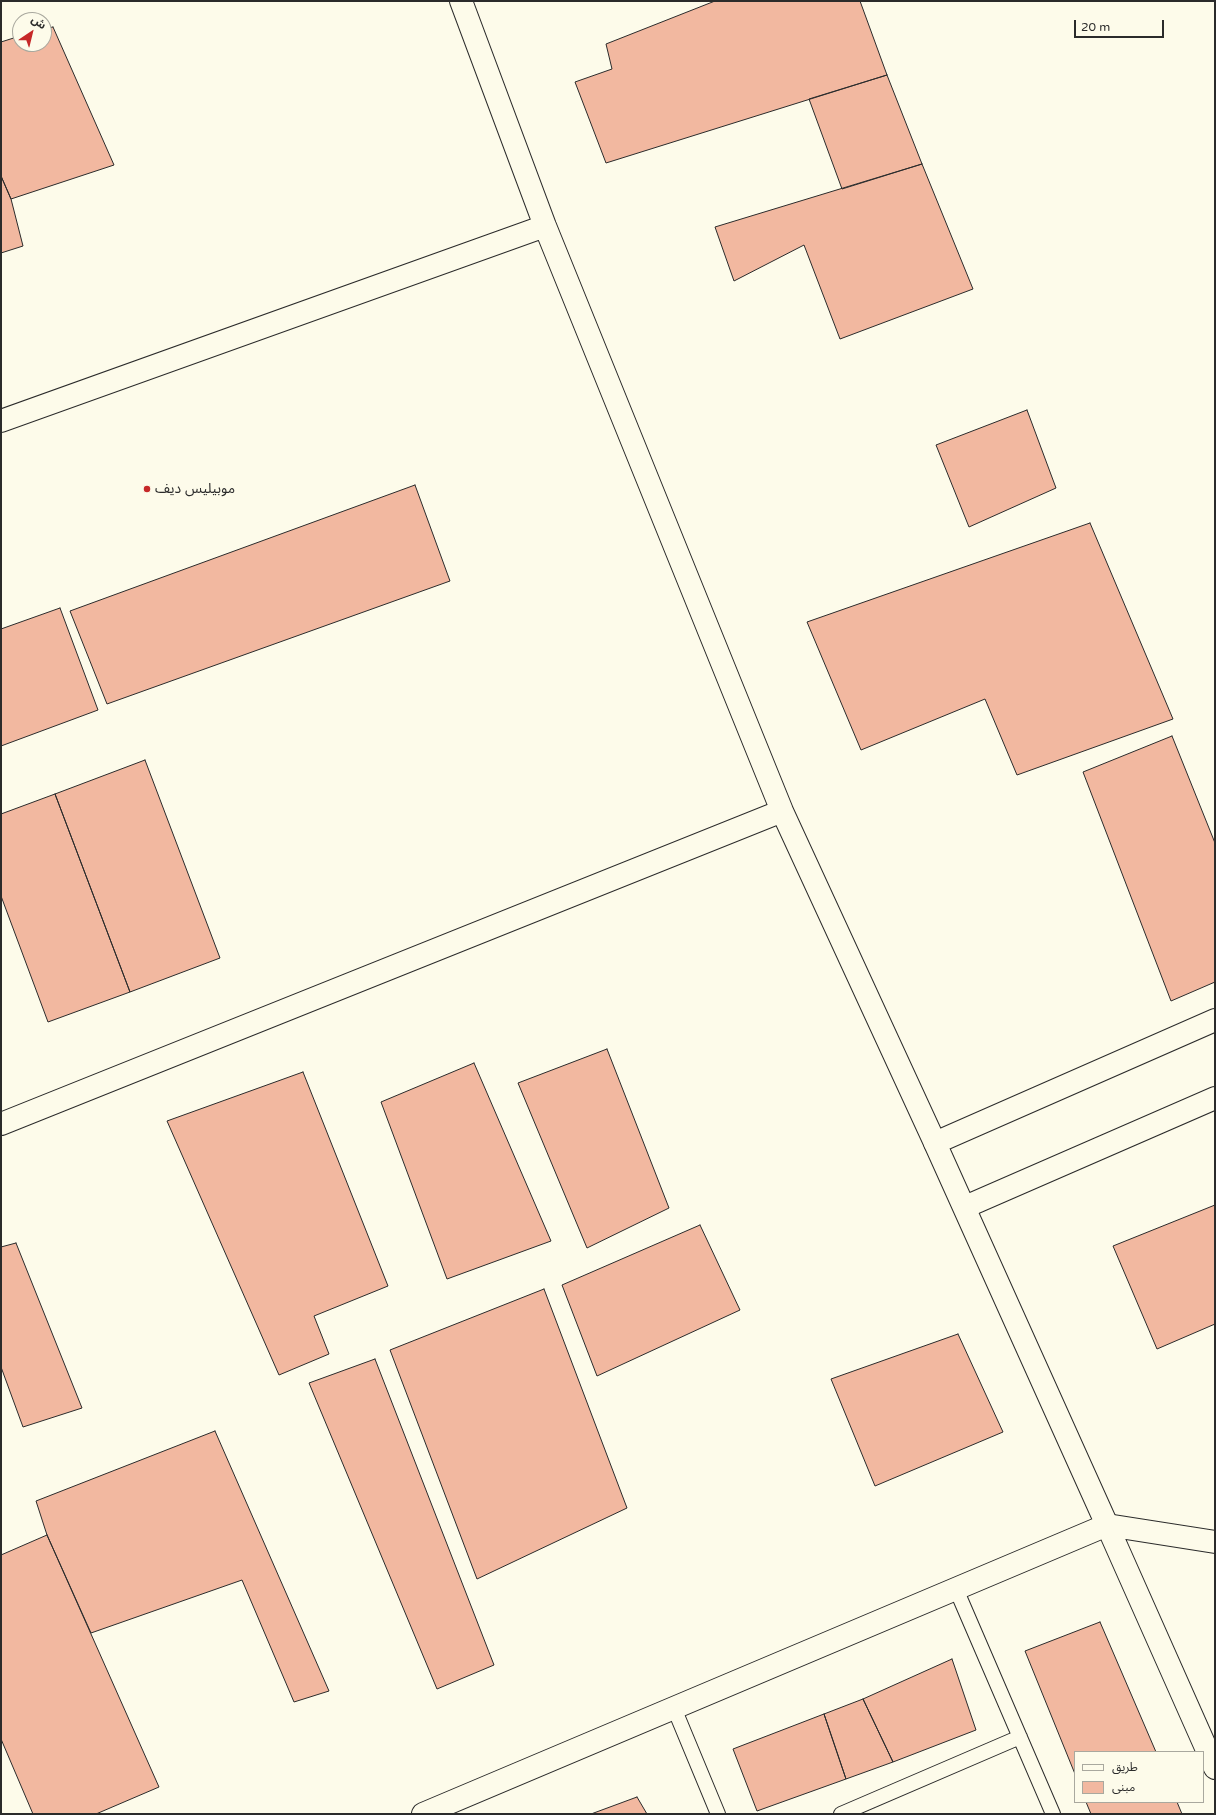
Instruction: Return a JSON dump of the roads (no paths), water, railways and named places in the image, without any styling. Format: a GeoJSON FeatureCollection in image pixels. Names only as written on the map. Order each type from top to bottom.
{"type":"FeatureCollection","features":[{"type":"Feature","properties":{"kind":"street"},"geometry":{"type":"LineString","coordinates":[[461,1],[545,226],[782,812],[965,1207],[1215,1768]]}},
{"type":"Feature","properties":{"kind":"street"},"geometry":{"type":"LineString","coordinates":[[1,420],[545,226]]}},
{"type":"Feature","properties":{"kind":"street"},"geometry":{"type":"LineString","coordinates":[[1,1124],[782,812]]}},
{"type":"Feature","properties":{"kind":"street"},"geometry":{"type":"LineString","coordinates":[[935,1143],[1215,1020]]}},
{"type":"Feature","properties":{"kind":"street"},"geometry":{"type":"LineString","coordinates":[[965,1207],[1215,1098]]}},
{"type":"Feature","properties":{"kind":"street"},"geometry":{"type":"LineString","coordinates":[[423,1814],[1107,1525],[1215,1542]]}},
{"type":"Feature","properties":{"kind":"lane"},"geometry":{"type":"LineString","coordinates":[[956,1589],[1053,1814]]}},
{"type":"Feature","properties":{"kind":"lane"},"geometry":{"type":"LineString","coordinates":[[674,1708],[718,1814]]}},
{"type":"Feature","properties":{"kind":"lane"},"geometry":{"type":"LineString","coordinates":[[841,1814],[1020,1737]]}},
{"type":"Feature","properties":{"kind":"place","name":"موبيليس ديف"},"geometry":{"type":"Point","coordinates":[147,489]}}]}
